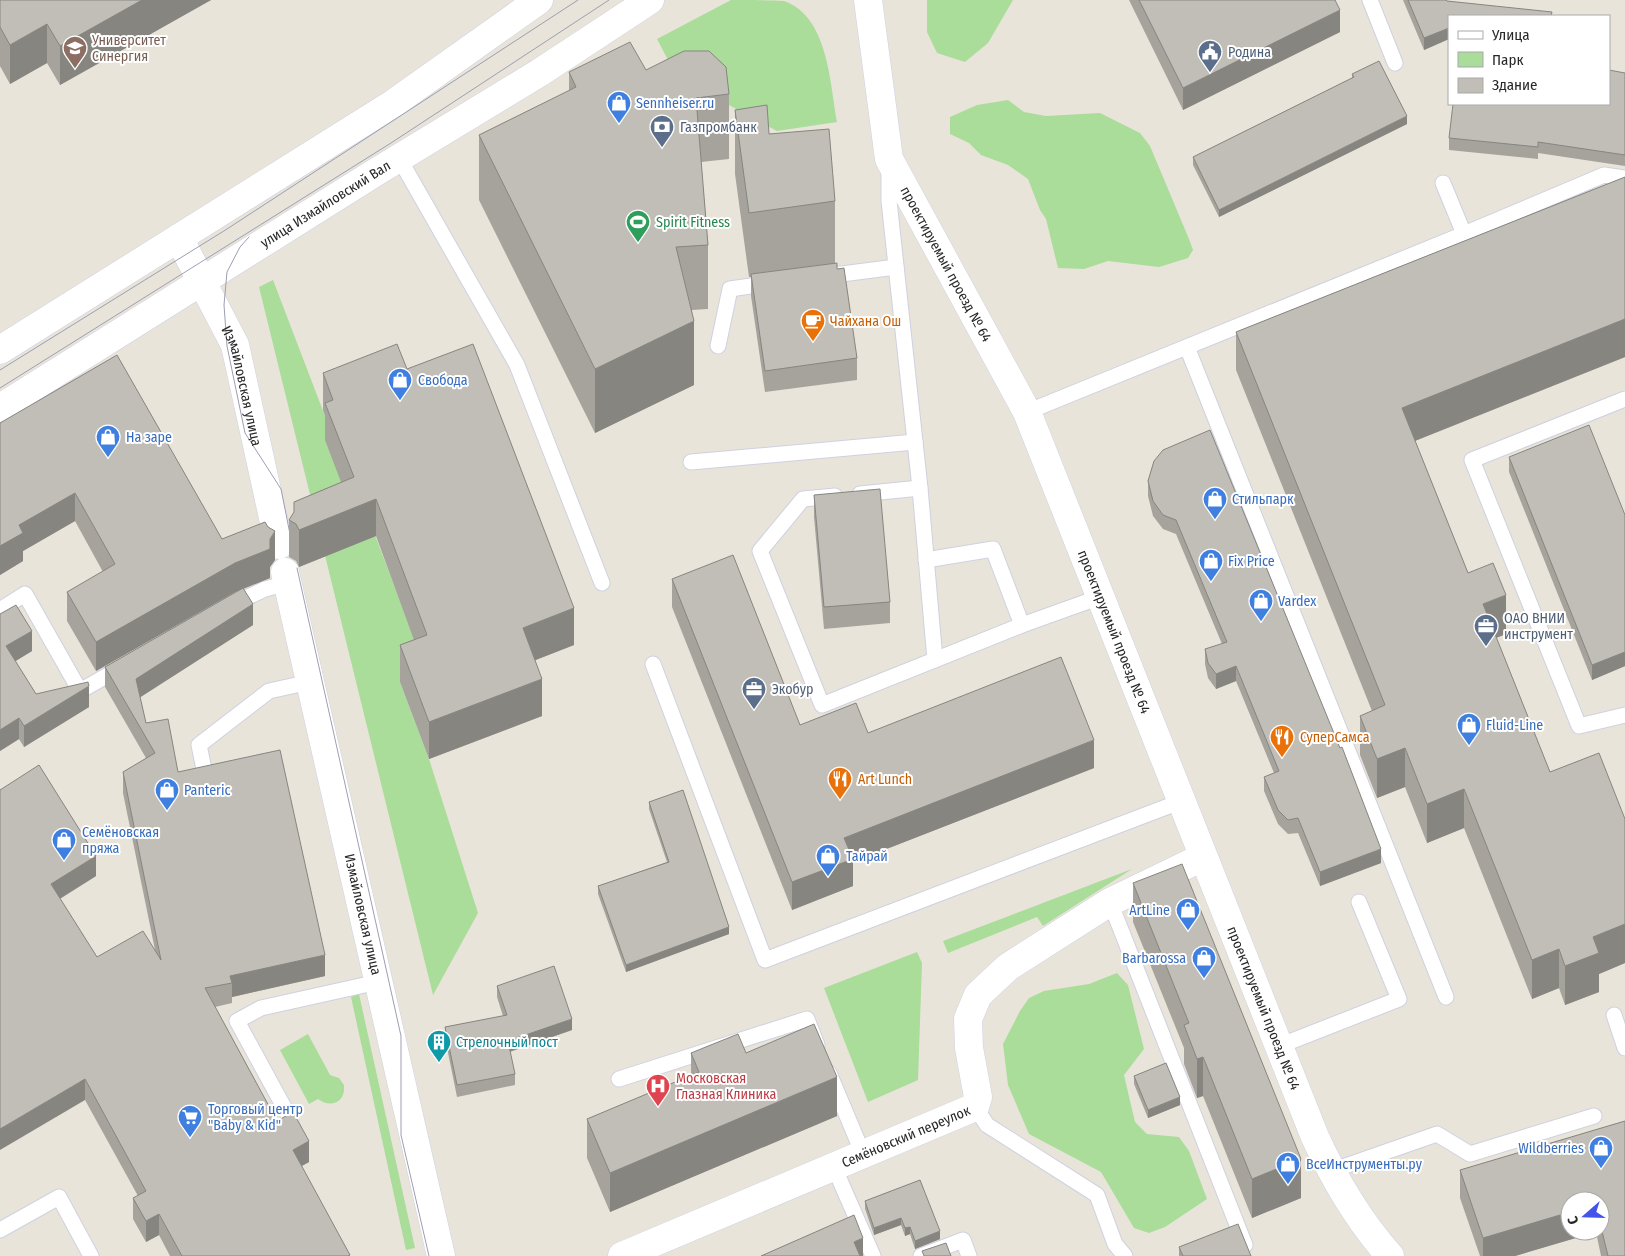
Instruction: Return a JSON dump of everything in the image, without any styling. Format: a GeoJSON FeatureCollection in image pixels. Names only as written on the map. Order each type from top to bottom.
{"type":"FeatureCollection","features":[{"type":"Feature","properties":{"kind":"street"},"geometry":{"type":"LineString","coordinates":[[0,350],[394,103],[539,0]]}},
{"type":"Feature","properties":{"kind":"street","name":"улица Измайловский Вал"},"geometry":{"type":"LineString","coordinates":[[0,408],[204,282],[399,158],[539,73],[650,0]]}},
{"type":"Feature","properties":{"kind":"street","name":"проектируемый проезд № 64"},"geometry":{"type":"LineString","coordinates":[[868,0],[889,159],[1027,412],[1279,1046],[1331,1171],[1372,1235],[1390,1256]]}},
{"type":"Feature","properties":{"kind":"street","name":"Измайловская улица"},"geometry":{"type":"LineString","coordinates":[[179,238],[236,345],[278,545]]}},
{"type":"Feature","properties":{"kind":"street","name":"Измайловская улица"},"geometry":{"type":"LineString","coordinates":[[287,578],[441,1256]]}},
{"type":"Feature","properties":{"kind":"street","name":"Семёновский переулок"},"geometry":{"type":"LineString","coordinates":[[622,1256],[975,1107],[978,1097],[969,1048],[968,1019],[978,995],[1008,967],[1110,902],[1204,857]]}},
{"type":"Feature","properties":{"kind":"lane"},"geometry":{"type":"LineString","coordinates":[[1370,0],[1395,63]]}},
{"type":"Feature","properties":{"kind":"lane"},"geometry":{"type":"LineString","coordinates":[[399,158],[517,365],[602,583]]}},
{"type":"Feature","properties":{"kind":"lane"},"geometry":{"type":"LineString","coordinates":[[889,159],[889,201],[920,488],[935,660]]}},
{"type":"Feature","properties":{"kind":"lane"},"geometry":{"type":"LineString","coordinates":[[1027,412],[1604,175],[1625,178]]}},
{"type":"Feature","properties":{"kind":"lane"},"geometry":{"type":"LineString","coordinates":[[1443,183],[1464,234]]}},
{"type":"Feature","properties":{"kind":"lane"},"geometry":{"type":"LineString","coordinates":[[814,278],[896,266]]}},
{"type":"Feature","properties":{"kind":"lane"},"geometry":{"type":"LineString","coordinates":[[718,346],[730,289],[786,282]]}},
{"type":"Feature","properties":{"kind":"lane"},"geometry":{"type":"LineString","coordinates":[[1187,347],[1446,996]]}},
{"type":"Feature","properties":{"kind":"lane"},"geometry":{"type":"LineString","coordinates":[[1625,399],[1472,460],[1579,726],[1625,715]]}},
{"type":"Feature","properties":{"kind":"lane"},"geometry":{"type":"LineString","coordinates":[[691,462],[915,442]]}},
{"type":"Feature","properties":{"kind":"lane"},"geometry":{"type":"LineString","coordinates":[[920,488],[803,499],[760,551],[822,705],[1022,625],[1100,597]]}},
{"type":"Feature","properties":{"kind":"lane"},"geometry":{"type":"LineString","coordinates":[[926,560],[993,549],[1022,625]]}},
{"type":"Feature","properties":{"kind":"lane"},"geometry":{"type":"LineString","coordinates":[[215,614],[287,578]]}},
{"type":"Feature","properties":{"kind":"lane"},"geometry":{"type":"LineString","coordinates":[[0,610],[25,594],[80,691],[139,657]]}},
{"type":"Feature","properties":{"kind":"lane"},"geometry":{"type":"LineString","coordinates":[[653,664],[765,960],[1182,802]]}},
{"type":"Feature","properties":{"kind":"lane"},"geometry":{"type":"LineString","coordinates":[[205,774],[199,745],[269,691],[310,682]]}},
{"type":"Feature","properties":{"kind":"lane"},"geometry":{"type":"LineString","coordinates":[[1110,902],[1245,1245],[1217,1256]]}},
{"type":"Feature","properties":{"kind":"lane"},"geometry":{"type":"LineString","coordinates":[[1279,1046],[1399,999],[1359,902]]}},
{"type":"Feature","properties":{"kind":"lane"},"geometry":{"type":"LineString","coordinates":[[290,1120],[236,1021],[261,1008],[378,982]]}},
{"type":"Feature","properties":{"kind":"lane"},"geometry":{"type":"LineString","coordinates":[[1614,1016],[1625,1048]]}},
{"type":"Feature","properties":{"kind":"lane"},"geometry":{"type":"LineString","coordinates":[[619,1079],[807,1019],[863,1154]]}},
{"type":"Feature","properties":{"kind":"lane"},"geometry":{"type":"LineString","coordinates":[[975,1107],[987,1125],[1097,1195],[1115,1244],[1125,1256]]}},
{"type":"Feature","properties":{"kind":"lane"},"geometry":{"type":"LineString","coordinates":[[1331,1171],[1437,1134],[1470,1154],[1594,1116]]}},
{"type":"Feature","properties":{"kind":"lane"},"geometry":{"type":"LineString","coordinates":[[834,1167],[873,1256]]}},
{"type":"Feature","properties":{"kind":"lane"},"geometry":{"type":"LineString","coordinates":[[0,1230],[59,1198],[91,1256]]}},
{"type":"Feature","properties":{"kind":"lane"},"geometry":{"type":"LineString","coordinates":[[921,1256],[963,1240],[969,1256]]}},
{"type":"Feature","properties":{"kind":"green space"},"geometry":{"type":"Polygon","coordinates":[[[731,0],[784,1],[799,9],[810,21],[824,52],[837,122],[777,131],[677,77],[657,39],[731,0]]]}},
{"type":"Feature","properties":{"kind":"green space"},"geometry":{"type":"Polygon","coordinates":[[[927,0],[1013,0],[988,43],[965,62],[937,53],[927,32],[927,0]]]}},
{"type":"Feature","properties":{"kind":"green space"},"geometry":{"type":"Polygon","coordinates":[[[1008,100],[1024,112],[1046,116],[1100,113],[1140,133],[1150,146],[1189,239],[1193,250],[1188,258],[1159,267],[1108,261],[1084,269],[1058,268],[1046,219],[1040,210],[1028,179],[1008,165],[981,155],[969,143],[950,134],[950,117],[977,105],[1008,100]]]}},
{"type":"Feature","properties":{"kind":"green space"},"geometry":{"type":"Polygon","coordinates":[[[273,280],[333,437],[365,509],[427,672],[400,682],[429,759],[478,913],[433,995],[259,287],[273,280]]]}},
{"type":"Feature","properties":{"kind":"green space"},"geometry":{"type":"Polygon","coordinates":[[[1132,869],[1043,926],[1037,917],[948,953],[943,941],[1132,869]]]}},
{"type":"Feature","properties":{"kind":"green space"},"geometry":{"type":"Polygon","coordinates":[[[917,952],[922,963],[918,1080],[868,1102],[824,988],[917,952]]]}},
{"type":"Feature","properties":{"kind":"green space"},"geometry":{"type":"Polygon","coordinates":[[[1117,973],[1128,985],[1144,1049],[1124,1075],[1135,1122],[1147,1134],[1179,1137],[1189,1151],[1207,1199],[1165,1227],[1149,1233],[1134,1228],[1101,1172],[1029,1134],[1008,1085],[1003,1044],[1029,998],[1044,991],[1089,984],[1117,973]]]}},
{"type":"Feature","properties":{"kind":"green space"},"geometry":{"type":"Polygon","coordinates":[[[359,994],[415,1248],[406,1250],[351,997],[359,994]]]}},
{"type":"Feature","properties":{"kind":"green space"},"geometry":{"type":"Polygon","coordinates":[[[308,1034],[330,1075],[339,1078],[344,1085],[343,1096],[337,1102],[328,1103],[318,1099],[309,1104],[280,1050],[308,1034]]]}},
{"type":"Feature","properties":{"kind":"building"},"geometry":{"type":"Polygon","coordinates":[[[0,0],[142,0],[60,46],[47,24],[10,45],[0,27],[0,0]]]}},
{"type":"Feature","properties":{"kind":"building","name":"Родина"},"geometry":{"type":"Polygon","coordinates":[[[1139,0],[1335,0],[1340,10],[1183,88],[1139,0]]]}},
{"type":"Feature","properties":{"kind":"building"},"geometry":{"type":"Polygon","coordinates":[[[1408,0],[1446,0],[1552,12],[1551,15],[1448,15],[1448,28],[1424,38],[1408,0]]]}},
{"type":"Feature","properties":{"kind":"building"},"geometry":{"type":"Polygon","coordinates":[[[630,42],[646,70],[684,51],[709,51],[726,67],[729,94],[696,98],[708,245],[676,247],[694,321],[595,369],[479,135],[576,87],[569,72],[630,42]]]}},
{"type":"Feature","properties":{"kind":"building"},"geometry":{"type":"Polygon","coordinates":[[[1379,61],[1407,116],[1219,210],[1193,157],[1354,77],[1352,74],[1379,61]]]}},
{"type":"Feature","properties":{"kind":"building"},"geometry":{"type":"Polygon","coordinates":[[[1610,70],[1625,73],[1625,155],[1538,142],[1538,147],[1449,138],[1453,105],[1610,105],[1610,70]]]}},
{"type":"Feature","properties":{"kind":"building"},"geometry":{"type":"Polygon","coordinates":[[[767,105],[769,134],[829,129],[835,201],[749,213],[735,110],[767,105]]]}},
{"type":"Feature","properties":{"kind":"building"},"geometry":{"type":"Polygon","coordinates":[[[1625,177],[1625,319],[1402,408],[1468,573],[1493,563],[1506,595],[1483,604],[1550,772],[1599,753],[1625,819],[1625,924],[1593,937],[1599,953],[1565,966],[1559,949],[1532,960],[1464,789],[1427,804],[1405,748],[1377,759],[1360,716],[1385,705],[1236,332],[1625,177]]]}},
{"type":"Feature","properties":{"kind":"building"},"geometry":{"type":"Polygon","coordinates":[[[837,263],[837,269],[844,268],[857,358],[765,371],[751,274],[837,263]]]}},
{"type":"Feature","properties":{"kind":"building"},"geometry":{"type":"Polygon","coordinates":[[[397,344],[407,369],[473,344],[574,608],[523,628],[542,679],[429,722],[400,645],[427,635],[376,499],[299,530],[296,524],[289,520],[294,512],[294,502],[354,477],[325,403],[333,400],[323,373],[397,344]]]}},
{"type":"Feature","properties":{"kind":"building"},"geometry":{"type":"Polygon","coordinates":[[[117,355],[222,539],[265,522],[268,527],[275,531],[270,539],[270,549],[235,563],[96,642],[67,592],[115,564],[75,493],[19,525],[23,533],[0,546],[0,423],[117,355]]]}},
{"type":"Feature","properties":{"kind":"building"},"geometry":{"type":"Polygon","coordinates":[[[1589,425],[1625,515],[1625,652],[1592,665],[1509,457],[1589,425]]]}},
{"type":"Feature","properties":{"kind":"building"},"geometry":{"type":"Polygon","coordinates":[[[1210,430],[1340,748],[1342,747],[1381,849],[1320,872],[1298,818],[1288,820],[1278,810],[1264,777],[1279,771],[1236,666],[1216,674],[1208,663],[1205,649],[1227,642],[1176,520],[1163,515],[1153,501],[1148,481],[1154,461],[1163,450],[1210,430]]]}},
{"type":"Feature","properties":{"kind":"building"},"geometry":{"type":"Polygon","coordinates":[[[880,489],[890,602],[824,607],[814,495],[880,489]]]}},
{"type":"Feature","properties":{"kind":"building"},"geometry":{"type":"Polygon","coordinates":[[[733,555],[800,725],[856,703],[868,733],[1061,657],[1094,740],[844,838],[853,859],[792,882],[672,579],[733,555]]]}},
{"type":"Feature","properties":{"kind":"building"},"geometry":{"type":"Polygon","coordinates":[[[243,588],[253,604],[136,679],[146,723],[168,719],[178,772],[280,750],[325,955],[230,976],[232,983],[205,988],[277,1121],[293,1112],[309,1141],[293,1150],[350,1255],[348,1256],[182,1256],[159,1214],[146,1221],[133,1198],[146,1191],[85,1079],[0,1129],[0,790],[39,765],[96,856],[51,884],[97,957],[143,931],[161,960],[123,772],[155,753],[105,667],[243,588]]]}},
{"type":"Feature","properties":{"kind":"building"},"geometry":{"type":"Polygon","coordinates":[[[16,605],[32,631],[6,646],[36,694],[88,682],[89,686],[24,726],[19,718],[0,730],[0,614],[16,605]]]}},
{"type":"Feature","properties":{"kind":"building"},"geometry":{"type":"Polygon","coordinates":[[[683,790],[729,927],[626,965],[598,886],[669,862],[649,802],[683,790]]]}},
{"type":"Feature","properties":{"kind":"building"},"geometry":{"type":"Polygon","coordinates":[[[1182,864],[1301,1159],[1252,1179],[1203,1057],[1197,1059],[1184,1025],[1189,1023],[1133,883],[1182,864]]]}},
{"type":"Feature","properties":{"kind":"building"},"geometry":{"type":"Polygon","coordinates":[[[554,966],[572,1019],[508,1041],[515,1074],[457,1085],[445,1027],[507,1015],[497,986],[554,966]]]}},
{"type":"Feature","properties":{"kind":"building"},"geometry":{"type":"Polygon","coordinates":[[[814,1024],[837,1077],[610,1173],[587,1119],[699,1072],[691,1053],[738,1034],[746,1053],[814,1024]]]}},
{"type":"Feature","properties":{"kind":"building"},"geometry":{"type":"Polygon","coordinates":[[[1166,1063],[1180,1097],[1148,1110],[1134,1076],[1166,1063]]]}},
{"type":"Feature","properties":{"kind":"building"},"geometry":{"type":"Polygon","coordinates":[[[1625,1121],[1625,1256],[1608,1256],[1604,1241],[1610,1241],[1610,1191],[1560,1191],[1560,1215],[1483,1238],[1460,1170],[1625,1121]]]}},
{"type":"Feature","properties":{"kind":"building"},"geometry":{"type":"Polygon","coordinates":[[[920,1180],[940,1231],[915,1241],[910,1227],[905,1228],[901,1218],[874,1228],[865,1201],[920,1180]]]}},
{"type":"Feature","properties":{"kind":"building"},"geometry":{"type":"Polygon","coordinates":[[[854,1215],[863,1238],[854,1242],[860,1256],[761,1256],[854,1215]]]}},
{"type":"Feature","properties":{"kind":"building"},"geometry":{"type":"Polygon","coordinates":[[[1238,1224],[1251,1256],[1183,1256],[1179,1247],[1238,1224]]]}},
{"type":"Feature","properties":{"kind":"building"},"geometry":{"type":"Polygon","coordinates":[[[946,1243],[951,1256],[924,1256],[922,1251],[946,1243]]]}},
{"type":"Feature","properties":{"kind":"tram line"},"geometry":{"type":"LineString","coordinates":[[0,370],[227,229],[578,0]]}},
{"type":"Feature","properties":{"kind":"tram line"},"geometry":{"type":"LineString","coordinates":[[0,388],[391,143],[609,0]]}},
{"type":"Feature","properties":{"kind":"tram line"},"geometry":{"type":"LineString","coordinates":[[249,237],[240,247],[227,272],[224,305],[227,346],[245,433],[281,489],[291,539]]}},
{"type":"Feature","properties":{"kind":"tram line"},"geometry":{"type":"LineString","coordinates":[[297,568],[401,1036],[401,1135],[429,1256]]}},
{"type":"Feature","properties":{"kind":"place","name":"Университет Синергия"},"geometry":{"type":"Point","coordinates":[75,69]}},
{"type":"Feature","properties":{"kind":"place","name":"Родина"},"geometry":{"type":"Point","coordinates":[1210,73]}},
{"type":"Feature","properties":{"kind":"place","name":"Sennheiser.ru"},"geometry":{"type":"Point","coordinates":[619,124]}},
{"type":"Feature","properties":{"kind":"place","name":"Газпромбанк"},"geometry":{"type":"Point","coordinates":[662,148]}},
{"type":"Feature","properties":{"kind":"place","name":"Spirit Fitness"},"geometry":{"type":"Point","coordinates":[638,243]}},
{"type":"Feature","properties":{"kind":"place","name":"Чайхана Ош"},"geometry":{"type":"Point","coordinates":[813,342]}},
{"type":"Feature","properties":{"kind":"place","name":"Свобода"},"geometry":{"type":"Point","coordinates":[400,401]}},
{"type":"Feature","properties":{"kind":"place","name":"На заре"},"geometry":{"type":"Point","coordinates":[108,458]}},
{"type":"Feature","properties":{"kind":"place","name":"Стильпарк"},"geometry":{"type":"Point","coordinates":[1215,520]}},
{"type":"Feature","properties":{"kind":"place","name":"Fix Price"},"geometry":{"type":"Point","coordinates":[1211,582]}},
{"type":"Feature","properties":{"kind":"place","name":"Vardex"},"geometry":{"type":"Point","coordinates":[1261,622]}},
{"type":"Feature","properties":{"kind":"place","name":"ОАО ВНИИ инструмент"},"geometry":{"type":"Point","coordinates":[1486,647]}},
{"type":"Feature","properties":{"kind":"place","name":"Экобур"},"geometry":{"type":"Point","coordinates":[754,710]}},
{"type":"Feature","properties":{"kind":"place","name":"Fluid-Line"},"geometry":{"type":"Point","coordinates":[1469,746]}},
{"type":"Feature","properties":{"kind":"place","name":"СуперСамса"},"geometry":{"type":"Point","coordinates":[1282,758]}},
{"type":"Feature","properties":{"kind":"place","name":"Art Lunch"},"geometry":{"type":"Point","coordinates":[840,800]}},
{"type":"Feature","properties":{"kind":"place","name":"Panteric"},"geometry":{"type":"Point","coordinates":[167,811]}},
{"type":"Feature","properties":{"kind":"place","name":"Семёновская пряжа"},"geometry":{"type":"Point","coordinates":[64,861]}},
{"type":"Feature","properties":{"kind":"place","name":"Тайрай"},"geometry":{"type":"Point","coordinates":[828,877]}},
{"type":"Feature","properties":{"kind":"place","name":"ArtLine"},"geometry":{"type":"Point","coordinates":[1188,931]}},
{"type":"Feature","properties":{"kind":"place","name":"Barbarossa"},"geometry":{"type":"Point","coordinates":[1204,979]}},
{"type":"Feature","properties":{"kind":"place","name":"Стрелочный пост"},"geometry":{"type":"Point","coordinates":[439,1063]}},
{"type":"Feature","properties":{"kind":"place","name":"Московская Глазная Клиника"},"geometry":{"type":"Point","coordinates":[658,1107]}},
{"type":"Feature","properties":{"kind":"place","name":"Торговый центр \"Baby & Kid\""},"geometry":{"type":"Point","coordinates":[190,1138]}},
{"type":"Feature","properties":{"kind":"place","name":"Wildberries"},"geometry":{"type":"Point","coordinates":[1601,1169]}},
{"type":"Feature","properties":{"kind":"place","name":"ВсеИнструменты.ру"},"geometry":{"type":"Point","coordinates":[1288,1185]}}]}
